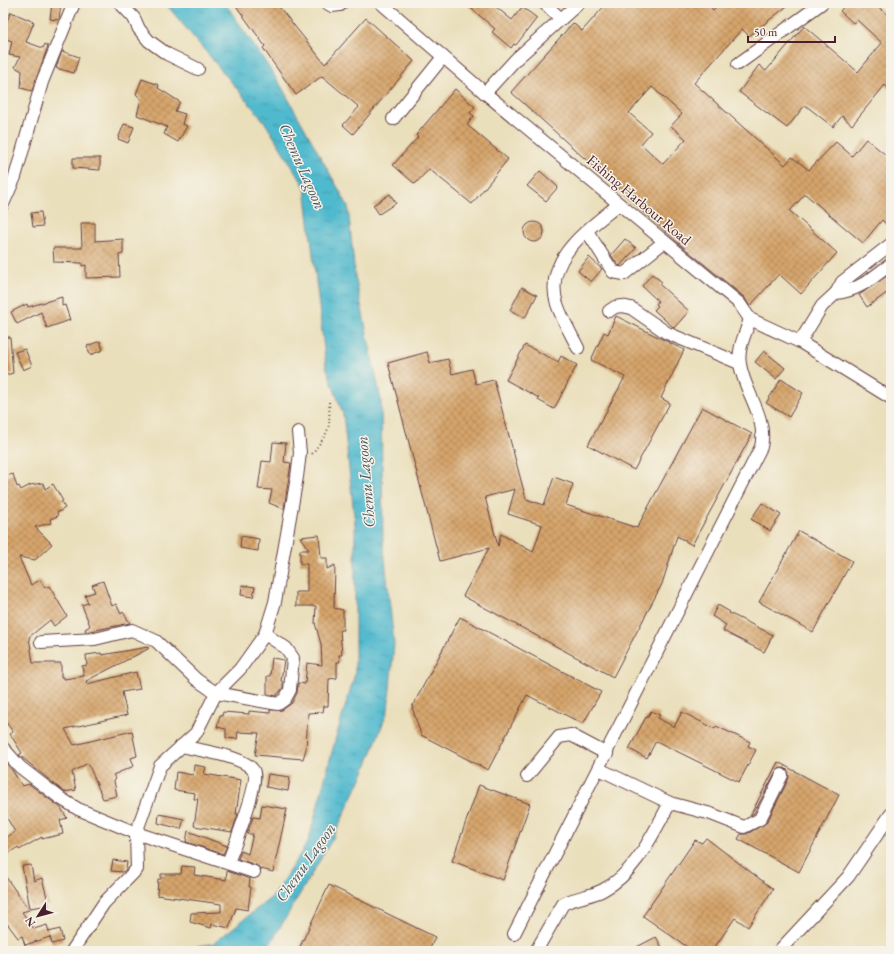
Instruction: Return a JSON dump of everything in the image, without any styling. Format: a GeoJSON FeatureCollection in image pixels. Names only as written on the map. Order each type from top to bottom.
{"type":"FeatureCollection","features":[{"type":"Feature","properties":{"kind":"street"},"geometry":{"type":"LineString","coordinates":[[3,204],[15,177],[42,82],[74,3]]}},
{"type":"Feature","properties":{"kind":"street"},"geometry":{"type":"LineString","coordinates":[[120,3],[134,18],[139,29],[149,41],[167,54],[198,69]]}},
{"type":"Feature","properties":{"kind":"street"},"geometry":{"type":"LineString","coordinates":[[327,3],[332,6],[340,6],[341,3]]}},
{"type":"Feature","properties":{"kind":"street","name":"Fishing Harbour Road"},"geometry":{"type":"LineString","coordinates":[[381,3],[485,94],[739,303],[750,318],[800,342],[891,398]]}},
{"type":"Feature","properties":{"kind":"street"},"geometry":{"type":"LineString","coordinates":[[544,3],[561,19]]}},
{"type":"Feature","properties":{"kind":"street"},"geometry":{"type":"LineString","coordinates":[[485,94],[516,59],[578,3]]}},
{"type":"Feature","properties":{"kind":"street"},"geometry":{"type":"LineString","coordinates":[[738,64],[822,3]]}},
{"type":"Feature","properties":{"kind":"street"},"geometry":{"type":"LineString","coordinates":[[393,119],[443,57]]}},
{"type":"Feature","properties":{"kind":"street"},"geometry":{"type":"LineString","coordinates":[[578,348],[557,303],[555,288],[557,268],[577,239],[619,204]]}},
{"type":"Feature","properties":{"kind":"street"},"geometry":{"type":"LineString","coordinates":[[587,231],[613,272],[624,274],[664,242]]}},
{"type":"Feature","properties":{"kind":"street"},"geometry":{"type":"LineString","coordinates":[[800,342],[822,306],[836,293],[842,282],[891,244]]}},
{"type":"Feature","properties":{"kind":"street"},"geometry":{"type":"LineString","coordinates":[[836,293],[849,292],[857,288],[891,264]]}},
{"type":"Feature","properties":{"kind":"street"},"geometry":{"type":"LineString","coordinates":[[609,311],[615,307],[622,306],[631,308],[667,333],[740,363]]}},
{"type":"Feature","properties":{"kind":"street"},"geometry":{"type":"LineString","coordinates":[[514,934],[607,754],[761,446],[764,436],[762,424],[740,363],[740,350],[750,318]]}},
{"type":"Feature","properties":{"kind":"street"},"geometry":{"type":"LineString","coordinates":[[72,951],[104,903],[137,869],[136,833],[160,766],[196,733],[216,693],[240,669],[265,634],[275,602],[297,477],[300,453],[298,432]]}},
{"type":"Feature","properties":{"kind":"street"},"geometry":{"type":"LineString","coordinates":[[41,642],[95,639],[132,630],[156,641],[197,680],[216,693],[278,704],[285,699],[290,690],[293,658],[286,648],[265,634]]}},
{"type":"Feature","properties":{"kind":"street"},"geometry":{"type":"LineString","coordinates":[[527,776],[559,737],[566,735],[572,735],[607,754]]}},
{"type":"Feature","properties":{"kind":"street"},"geometry":{"type":"LineString","coordinates":[[182,746],[242,761],[254,770],[255,776],[251,795],[228,863]]}},
{"type":"Feature","properties":{"kind":"street"},"geometry":{"type":"LineString","coordinates":[[3,748],[20,767],[60,798],[78,809],[136,833],[254,872]]}},
{"type":"Feature","properties":{"kind":"street"},"geometry":{"type":"LineString","coordinates":[[599,769],[670,803],[711,814],[744,827],[760,819],[782,775]]}},
{"type":"Feature","properties":{"kind":"street"},"geometry":{"type":"LineString","coordinates":[[536,951],[563,904],[570,900],[603,890],[617,881],[636,860],[670,803]]}},
{"type":"Feature","properties":{"kind":"street"},"geometry":{"type":"LineString","coordinates":[[779,951],[848,876],[891,814]]}},
{"type":"Feature","properties":{"kind":"path"},"geometry":{"type":"LineString","coordinates":[[310,456],[325,438],[330,426],[329,400]]}},
{"type":"Feature","properties":{"kind":"water","name":"Chemu Lagoon"},"geometry":{"type":"Polygon","coordinates":[[[165,3],[225,3],[280,84],[348,206],[355,276],[381,400],[383,541],[394,644],[388,710],[365,770],[333,838],[266,951],[175,951],[214,943],[272,897],[308,842],[336,737],[355,674],[355,524],[343,414],[326,366],[305,187],[264,121],[165,3]]]}},
{"type":"Feature","properties":{"kind":"building"},"geometry":{"type":"Polygon","coordinates":[[[52,3],[61,3],[59,20],[50,19],[52,3]]]}},
{"type":"Feature","properties":{"kind":"building"},"geometry":{"type":"Polygon","coordinates":[[[234,3],[276,3],[325,64],[366,18],[414,61],[353,134],[343,125],[359,107],[322,76],[296,95],[263,48],[265,46],[234,3]]]}},
{"type":"Feature","properties":{"kind":"building"},"geometry":{"type":"Polygon","coordinates":[[[465,3],[491,3],[512,20],[522,7],[537,18],[516,45],[514,44],[511,48],[492,32],[495,29],[465,3]]]}},
{"type":"Feature","properties":{"kind":"building"},"geometry":{"type":"Polygon","coordinates":[[[607,3],[619,3],[626,9],[631,3],[706,3],[713,10],[719,3],[791,3],[749,36],[742,29],[694,83],[785,165],[792,157],[809,170],[836,142],[852,156],[866,139],[891,159],[891,229],[882,220],[863,243],[805,194],[790,211],[837,253],[801,294],[779,274],[750,306],[744,297],[676,241],[511,92],[573,23],[582,31],[607,3]],[[652,87],[629,113],[651,132],[641,144],[663,164],[686,139],[671,126],[682,114],[652,87]]]}},
{"type":"Feature","properties":{"kind":"building"},"geometry":{"type":"Polygon","coordinates":[[[847,3],[874,3],[891,18],[891,91],[885,85],[852,125],[842,116],[833,127],[805,105],[787,128],[739,92],[759,65],[766,71],[804,26],[858,72],[882,43],[857,20],[853,23],[840,11],[847,3]]]}},
{"type":"Feature","properties":{"kind":"building"},"geometry":{"type":"Polygon","coordinates":[[[11,12],[34,22],[26,42],[43,48],[45,44],[48,46],[32,91],[21,88],[22,71],[15,67],[20,57],[9,55],[12,41],[3,38],[4,27],[11,12]]]}},
{"type":"Feature","properties":{"kind":"building"},"geometry":{"type":"Polygon","coordinates":[[[62,51],[79,57],[74,73],[56,68],[62,51]]]}},
{"type":"Feature","properties":{"kind":"building"},"geometry":{"type":"Polygon","coordinates":[[[142,79],[159,85],[158,88],[180,102],[175,111],[185,114],[182,124],[187,126],[178,142],[164,134],[167,127],[137,115],[141,99],[136,94],[142,79]]]}},
{"type":"Feature","properties":{"kind":"building"},"geometry":{"type":"Polygon","coordinates":[[[455,89],[475,107],[470,113],[474,116],[467,125],[508,159],[472,204],[429,169],[415,184],[393,165],[418,137],[416,135],[455,89]]]}},
{"type":"Feature","properties":{"kind":"building"},"geometry":{"type":"Polygon","coordinates":[[[124,124],[134,127],[128,143],[118,139],[124,124]]]}},
{"type":"Feature","properties":{"kind":"building"},"geometry":{"type":"Polygon","coordinates":[[[73,158],[100,158],[100,170],[73,168],[73,158]]]}},
{"type":"Feature","properties":{"kind":"building"},"geometry":{"type":"Polygon","coordinates":[[[540,171],[558,187],[546,201],[527,186],[540,171]]]}},
{"type":"Feature","properties":{"kind":"building"},"geometry":{"type":"Polygon","coordinates":[[[390,194],[396,203],[379,214],[373,205],[390,194]]]}},
{"type":"Feature","properties":{"kind":"building"},"geometry":{"type":"Polygon","coordinates":[[[41,212],[43,226],[33,227],[31,213],[41,212]]]}},
{"type":"Feature","properties":{"kind":"building"},"geometry":{"type":"Polygon","coordinates":[[[534,222],[541,225],[544,232],[541,239],[534,242],[527,239],[524,232],[527,225],[534,222]]]}},
{"type":"Feature","properties":{"kind":"building"},"geometry":{"type":"Polygon","coordinates":[[[81,223],[95,223],[95,241],[123,239],[123,254],[119,255],[120,277],[86,278],[86,265],[82,266],[82,263],[54,262],[53,248],[82,248],[81,223]]]}},
{"type":"Feature","properties":{"kind":"building"},"geometry":{"type":"Polygon","coordinates":[[[625,239],[636,248],[620,266],[611,255],[625,239]]]}},
{"type":"Feature","properties":{"kind":"building"},"geometry":{"type":"Polygon","coordinates":[[[589,257],[602,269],[591,282],[578,271],[589,257]]]}},
{"type":"Feature","properties":{"kind":"building"},"geometry":{"type":"Polygon","coordinates":[[[891,273],[891,290],[867,307],[859,295],[891,273]]]}},
{"type":"Feature","properties":{"kind":"building"},"geometry":{"type":"Polygon","coordinates":[[[652,274],[662,282],[660,285],[689,311],[674,328],[654,310],[658,306],[656,304],[658,301],[642,286],[652,274]]]}},
{"type":"Feature","properties":{"kind":"building"},"geometry":{"type":"Polygon","coordinates":[[[522,287],[537,295],[525,318],[510,310],[522,287]]]}},
{"type":"Feature","properties":{"kind":"building"},"geometry":{"type":"Polygon","coordinates":[[[62,297],[62,306],[65,305],[70,320],[47,328],[41,312],[17,324],[11,312],[27,304],[28,307],[62,297]]]}},
{"type":"Feature","properties":{"kind":"building"},"geometry":{"type":"Polygon","coordinates":[[[616,316],[684,350],[661,398],[670,403],[634,470],[588,445],[625,377],[591,360],[604,332],[608,334],[616,316]]]}},
{"type":"Feature","properties":{"kind":"building"},"geometry":{"type":"Polygon","coordinates":[[[3,337],[10,337],[13,373],[3,376],[3,337]]]}},
{"type":"Feature","properties":{"kind":"building"},"geometry":{"type":"Polygon","coordinates":[[[100,341],[103,350],[90,355],[87,346],[100,341]]]}},
{"type":"Feature","properties":{"kind":"building"},"geometry":{"type":"Polygon","coordinates":[[[525,345],[558,362],[561,356],[577,365],[554,409],[538,400],[539,398],[506,380],[525,345]]]}},
{"type":"Feature","properties":{"kind":"building"},"geometry":{"type":"Polygon","coordinates":[[[25,349],[32,366],[23,370],[15,352],[25,349]]]}},
{"type":"Feature","properties":{"kind":"building"},"geometry":{"type":"Polygon","coordinates":[[[764,351],[785,368],[776,379],[755,362],[764,351]]]}},
{"type":"Feature","properties":{"kind":"building"},"geometry":{"type":"Polygon","coordinates":[[[427,352],[430,363],[448,359],[452,374],[472,369],[476,384],[494,380],[526,499],[544,505],[554,477],[573,484],[566,505],[637,528],[702,407],[752,434],[692,545],[677,536],[662,584],[613,677],[463,596],[489,548],[440,561],[388,363],[427,352]],[[515,489],[485,497],[498,546],[501,534],[533,552],[542,525],[508,514],[515,489]]]}},
{"type":"Feature","properties":{"kind":"building"},"geometry":{"type":"Polygon","coordinates":[[[781,379],[803,393],[789,417],[766,403],[781,379]]]}},
{"type":"Feature","properties":{"kind":"building"},"geometry":{"type":"Polygon","coordinates":[[[273,442],[286,443],[284,462],[291,463],[284,509],[269,503],[272,490],[258,489],[262,461],[271,462],[273,442]]]}},
{"type":"Feature","properties":{"kind":"building"},"geometry":{"type":"Polygon","coordinates":[[[13,474],[17,487],[19,486],[21,490],[30,485],[43,483],[45,489],[53,484],[63,501],[61,502],[65,508],[57,513],[58,516],[50,519],[51,523],[35,527],[52,544],[35,560],[19,557],[31,585],[40,580],[45,588],[49,586],[67,616],[54,626],[50,620],[29,637],[33,663],[61,663],[61,677],[64,677],[64,679],[84,676],[82,666],[87,665],[86,655],[101,653],[102,655],[148,647],[148,649],[86,681],[87,684],[136,672],[140,689],[122,692],[127,715],[65,729],[74,745],[132,731],[137,756],[131,758],[134,766],[113,775],[116,779],[114,781],[117,796],[103,799],[88,763],[72,772],[76,790],[64,792],[19,755],[22,753],[10,734],[13,732],[3,718],[3,704],[5,704],[3,678],[3,477],[13,474]]]}},
{"type":"Feature","properties":{"kind":"building"},"geometry":{"type":"Polygon","coordinates":[[[762,503],[781,515],[770,531],[751,519],[762,503]]]}},
{"type":"Feature","properties":{"kind":"building"},"geometry":{"type":"Polygon","coordinates":[[[799,531],[852,561],[813,632],[759,602],[799,531]]]}},
{"type":"Feature","properties":{"kind":"building"},"geometry":{"type":"Polygon","coordinates":[[[319,535],[321,558],[327,558],[327,569],[335,565],[334,608],[343,610],[343,630],[340,630],[342,655],[339,655],[340,662],[337,662],[337,678],[329,679],[328,706],[324,706],[323,712],[308,713],[306,749],[303,759],[255,755],[259,733],[238,732],[237,739],[226,738],[226,729],[217,727],[220,715],[222,716],[223,712],[249,714],[249,711],[270,713],[270,710],[282,710],[292,703],[297,693],[298,683],[305,684],[307,663],[322,665],[321,644],[315,623],[316,606],[296,606],[296,592],[307,592],[307,564],[300,564],[300,550],[309,550],[300,537],[319,535]]]}},
{"type":"Feature","properties":{"kind":"building"},"geometry":{"type":"Polygon","coordinates":[[[241,536],[259,539],[258,551],[240,548],[241,536]]]}},
{"type":"Feature","properties":{"kind":"building"},"geometry":{"type":"Polygon","coordinates":[[[103,581],[112,606],[116,604],[121,614],[123,612],[130,623],[86,632],[85,629],[90,626],[82,605],[88,603],[85,595],[95,592],[92,585],[103,581]]]}},
{"type":"Feature","properties":{"kind":"building"},"geometry":{"type":"Polygon","coordinates":[[[242,585],[255,587],[253,597],[241,595],[242,585]]]}},
{"type":"Feature","properties":{"kind":"building"},"geometry":{"type":"Polygon","coordinates":[[[718,605],[730,612],[729,613],[773,635],[764,652],[723,631],[726,625],[712,616],[718,605]]]}},
{"type":"Feature","properties":{"kind":"building"},"geometry":{"type":"Polygon","coordinates":[[[460,617],[601,692],[583,724],[527,695],[488,770],[421,735],[412,707],[460,617]]]}},
{"type":"Feature","properties":{"kind":"building"},"geometry":{"type":"Polygon","coordinates":[[[272,658],[284,660],[281,681],[283,682],[283,688],[276,696],[267,694],[267,676],[270,676],[272,658]]]}},
{"type":"Feature","properties":{"kind":"building"},"geometry":{"type":"Polygon","coordinates":[[[651,711],[660,715],[658,718],[674,727],[682,712],[715,729],[716,726],[750,742],[748,746],[756,750],[739,782],[656,741],[647,758],[629,749],[646,717],[647,718],[651,711]]]}},
{"type":"Feature","properties":{"kind":"building"},"geometry":{"type":"Polygon","coordinates":[[[3,759],[22,786],[29,784],[61,808],[67,818],[60,820],[63,834],[42,839],[42,837],[19,850],[18,847],[3,857],[3,839],[15,832],[3,811],[3,759]]]}},
{"type":"Feature","properties":{"kind":"building"},"geometry":{"type":"Polygon","coordinates":[[[778,762],[839,795],[799,872],[738,839],[741,834],[747,834],[767,822],[789,778],[788,771],[785,768],[778,769],[776,771],[754,813],[750,816],[778,762]]]}},
{"type":"Feature","properties":{"kind":"building"},"geometry":{"type":"Polygon","coordinates":[[[194,765],[206,767],[204,774],[241,780],[236,814],[238,814],[232,832],[194,826],[198,799],[194,799],[195,793],[174,790],[176,772],[193,775],[194,765]]]}},
{"type":"Feature","properties":{"kind":"building"},"geometry":{"type":"Polygon","coordinates":[[[268,774],[290,777],[288,791],[266,787],[268,774]]]}},
{"type":"Feature","properties":{"kind":"building"},"geometry":{"type":"Polygon","coordinates":[[[479,785],[530,804],[503,880],[452,861],[479,785]]]}},
{"type":"Feature","properties":{"kind":"building"},"geometry":{"type":"Polygon","coordinates":[[[262,805],[287,809],[273,872],[261,869],[256,865],[238,859],[241,851],[248,854],[253,834],[247,834],[253,817],[260,818],[262,805]]]}},
{"type":"Feature","properties":{"kind":"building"},"geometry":{"type":"Polygon","coordinates":[[[159,814],[184,819],[181,829],[158,823],[159,814]]]}},
{"type":"Feature","properties":{"kind":"building"},"geometry":{"type":"Polygon","coordinates":[[[188,831],[227,846],[223,854],[186,842],[188,831]]]}},
{"type":"Feature","properties":{"kind":"building"},"geometry":{"type":"Polygon","coordinates":[[[706,838],[773,889],[748,927],[735,918],[712,951],[693,951],[643,916],[695,840],[702,843],[706,838]]]}},
{"type":"Feature","properties":{"kind":"building"},"geometry":{"type":"Polygon","coordinates":[[[113,860],[127,862],[126,869],[123,872],[111,871],[113,860]]]}},
{"type":"Feature","properties":{"kind":"building"},"geometry":{"type":"Polygon","coordinates":[[[31,865],[34,881],[42,878],[49,905],[30,908],[22,866],[31,865]]]}},
{"type":"Feature","properties":{"kind":"building"},"geometry":{"type":"Polygon","coordinates":[[[182,866],[195,867],[194,875],[226,880],[227,871],[250,879],[249,887],[251,887],[248,910],[236,908],[229,928],[212,924],[211,928],[190,922],[191,913],[221,912],[221,904],[157,895],[158,879],[161,879],[161,874],[181,874],[182,866]]]}},
{"type":"Feature","properties":{"kind":"building"},"geometry":{"type":"Polygon","coordinates":[[[3,873],[29,910],[22,912],[34,929],[47,925],[49,932],[60,929],[63,941],[52,944],[50,937],[25,945],[22,936],[18,938],[3,918],[3,873]]]}},
{"type":"Feature","properties":{"kind":"building"},"geometry":{"type":"Polygon","coordinates":[[[329,885],[435,937],[429,951],[298,951],[329,885]]]}},
{"type":"Feature","properties":{"kind":"building"},"geometry":{"type":"Polygon","coordinates":[[[656,937],[664,951],[629,951],[656,937]]]}}]}
